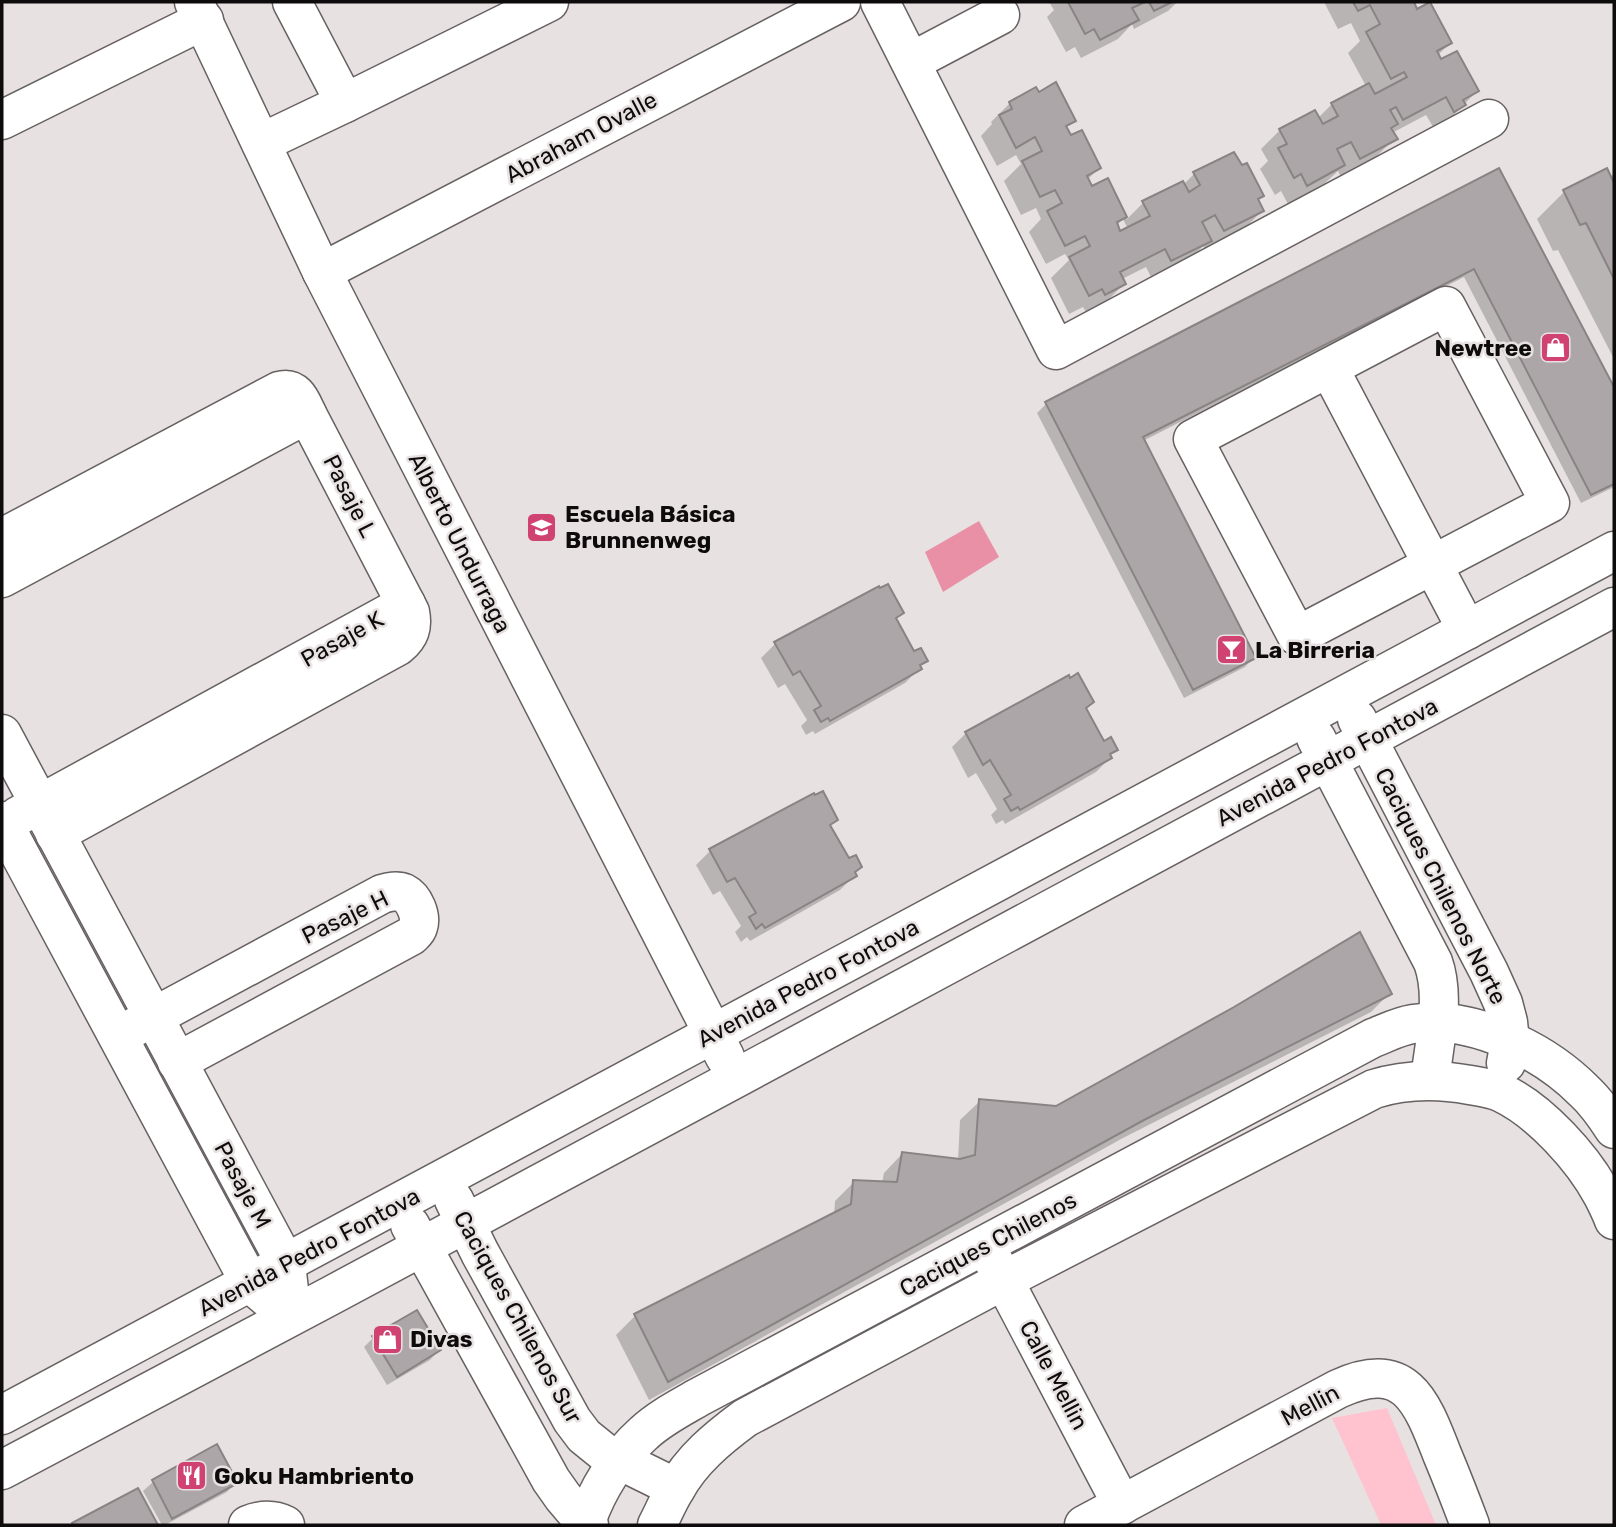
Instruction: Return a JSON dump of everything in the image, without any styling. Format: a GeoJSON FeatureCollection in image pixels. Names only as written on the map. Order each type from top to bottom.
{"type":"FeatureCollection","features":[{"type":"Feature","properties":{"kind":"street"},"geometry":{"type":"LineString","coordinates":[[292,2],[345,103]]}},
{"type":"Feature","properties":{"kind":"street"},"geometry":{"type":"LineString","coordinates":[[261,143],[549,2]]}},
{"type":"Feature","properties":{"kind":"street","name":"Abraham Ovalle"},"geometry":{"type":"LineString","coordinates":[[321,272],[841,2]]}},
{"type":"Feature","properties":{"kind":"street"},"geometry":{"type":"LineString","coordinates":[[880,2],[1056,350],[1489,119]]}},
{"type":"Feature","properties":{"kind":"street"},"geometry":{"type":"LineString","coordinates":[[2,120],[199,11]]}},
{"type":"Feature","properties":{"kind":"street","name":"Alberto Undurraga"},"geometry":{"type":"LineString","coordinates":[[199,11],[321,272],[736,1079]]}},
{"type":"Feature","properties":{"kind":"street"},"geometry":{"type":"LineString","coordinates":[[911,62],[1000,15]]}},
{"type":"Feature","properties":{"kind":"street"},"geometry":{"type":"LineString","coordinates":[[1446,306],[1550,503],[1433,565],[1297,636],[1194,439],[1446,306]]}},
{"type":"Feature","properties":{"kind":"street"},"geometry":{"type":"LineString","coordinates":[[1329,368],[1467,631]]}},
{"type":"Feature","properties":{"kind":"street"},"geometry":{"type":"LineString","coordinates":[[2,538],[279,391],[299,402]]}},
{"type":"Feature","properties":{"kind":"street"},"geometry":{"type":"LineString","coordinates":[[2,578],[299,402]]}},
{"type":"Feature","properties":{"kind":"street","name":"Pasaje L"},"geometry":{"type":"LineString","coordinates":[[299,402],[406,604]]}},
{"type":"Feature","properties":{"kind":"street","name":"Avenida Pedro Fontova"},"geometry":{"type":"LineString","coordinates":[[2,1415],[1614,551]]}},
{"type":"Feature","properties":{"kind":"street","name":"Pasaje K"},"geometry":{"type":"LineString","coordinates":[[3,822],[47,819],[406,604]]}},
{"type":"Feature","properties":{"kind":"street","name":"Avenida Pedro Fontova"},"geometry":{"type":"LineString","coordinates":[[2,1470],[1614,607]]}},
{"type":"Feature","properties":{"kind":"street","name":"Caciques Chilenos Norte"},"geometry":{"type":"LineString","coordinates":[[1345,695],[1503,1003],[1510,1042],[1501,1093]]}},
{"type":"Feature","properties":{"kind":"street","name":"Caciques Chilenos Norte"},"geometry":{"type":"LineString","coordinates":[[1305,717],[1433,962],[1439,983],[1430,1080]]}},
{"type":"Feature","properties":{"kind":"street","name":"Pasaje M"},"geometry":{"type":"LineString","coordinates":[[2,734],[286,1264],[291,1317]]}},
{"type":"Feature","properties":{"kind":"street","name":"Pasaje M"},"geometry":{"type":"LineString","coordinates":[[3,822],[15,876],[118,1036],[250,1283],[291,1317]]}},
{"type":"Feature","properties":{"kind":"street","name":"Pasaje H"},"geometry":{"type":"LineString","coordinates":[[118,1036],[382,894],[402,892],[410,898],[420,918],[418,929],[405,941],[177,1062]]}},
{"type":"Feature","properties":{"kind":"street","name":"Caciques Chilenos Norte"},"geometry":{"type":"LineString","coordinates":[[1437,1023],[1466,1026],[1510,1042],[1538,1057],[1569,1078],[1596,1104],[1614,1129]]}},
{"type":"Feature","properties":{"kind":"street","name":"Caciques Chilenos"},"geometry":{"type":"LineString","coordinates":[[586,1525],[595,1500],[619,1460],[643,1434],[666,1416],[1373,1038],[1412,1024],[1437,1023]]}},
{"type":"Feature","properties":{"kind":"street","name":"Caciques Chilenos"},"geometry":{"type":"LineString","coordinates":[[676,1488],[703,1452],[745,1418],[1359,1095],[1390,1084],[1430,1080],[1461,1083],[1501,1093]]}},
{"type":"Feature","properties":{"kind":"street"},"geometry":{"type":"LineString","coordinates":[[1501,1093],[1529,1110],[1567,1146],[1602,1195],[1614,1220]]}},
{"type":"Feature","properties":{"kind":"street","name":"Caciques Chilenos Sur"},"geometry":{"type":"LineString","coordinates":[[443,1180],[480,1253],[572,1420],[584,1436],[605,1453],[676,1488]]}},
{"type":"Feature","properties":{"kind":"street"},"geometry":{"type":"LineString","coordinates":[[398,1204],[551,1480],[586,1525]]}},
{"type":"Feature","properties":{"kind":"street","name":"Calle Mellin"},"geometry":{"type":"LineString","coordinates":[[986,1245],[1122,1505]]}},
{"type":"Feature","properties":{"kind":"street","name":"Mellin"},"geometry":{"type":"LineString","coordinates":[[1084,1525],[1338,1389],[1366,1378],[1393,1382],[1416,1397],[1427,1415],[1470,1525]]}},
{"type":"Feature","properties":{"kind":"street"},"geometry":{"type":"LineString","coordinates":[[657,1525],[676,1488]]}},
{"type":"Feature","properties":{"kind":"street"},"geometry":{"type":"LineString","coordinates":[[248,1525],[269,1521],[285,1525]]}},
{"type":"Feature","properties":{"kind":"shaded area"},"geometry":{"type":"Polygon","coordinates":[[[979,521],[999,557],[943,592],[925,552],[979,521]]]}},
{"type":"Feature","properties":{"kind":"shaded area"},"geometry":{"type":"Polygon","coordinates":[[[1387,1408],[1436,1525],[1381,1525],[1332,1418],[1387,1408]]]}},
{"type":"Feature","properties":{"kind":"building"},"geometry":{"type":"Polygon","coordinates":[[[1068,2],[1145,2],[1132,8],[1139,20],[1100,40],[1094,29],[1085,34],[1068,2]]]}},
{"type":"Feature","properties":{"kind":"building"},"geometry":{"type":"Polygon","coordinates":[[[1149,2],[1172,2],[1154,11],[1149,2]]]}},
{"type":"Feature","properties":{"kind":"building"},"geometry":{"type":"Polygon","coordinates":[[[1353,2],[1414,2],[1417,9],[1430,2],[1452,43],[1437,51],[1441,59],[1457,51],[1479,91],[1463,100],[1466,105],[1454,112],[1446,97],[1403,120],[1396,107],[1390,110],[1398,124],[1391,128],[1398,139],[1360,159],[1351,142],[1337,149],[1345,165],[1307,186],[1301,174],[1294,178],[1278,148],[1287,144],[1279,129],[1315,110],[1323,124],[1338,116],[1331,103],[1369,83],[1375,94],[1407,77],[1404,72],[1391,79],[1366,32],[1380,24],[1370,5],[1358,11],[1353,2]]]}},
{"type":"Feature","properties":{"kind":"building"},"geometry":{"type":"Polygon","coordinates":[[[1056,82],[1076,121],[1066,126],[1071,135],[1082,130],[1101,168],[1087,176],[1092,186],[1108,178],[1127,217],[1117,222],[1120,231],[1150,216],[1142,201],[1183,181],[1189,192],[1200,185],[1193,172],[1234,152],[1242,165],[1247,163],[1264,196],[1258,199],[1264,211],[1224,231],[1215,215],[1202,222],[1212,241],[1171,261],[1165,249],[1120,272],[1126,284],[1105,295],[1102,289],[1089,296],[1069,257],[1090,246],[1085,236],[1065,246],[1047,211],[1062,203],[1055,190],[1040,197],[1022,161],[1042,151],[1035,137],[1016,148],[999,115],[1012,109],[1009,102],[1036,87],[1039,92],[1056,82]]]}},
{"type":"Feature","properties":{"kind":"building"},"geometry":{"type":"Polygon","coordinates":[[[1499,168],[1614,387],[1614,484],[1591,495],[1474,269],[1143,437],[1256,658],[1193,690],[1045,402],[1499,168]]]}},
{"type":"Feature","properties":{"kind":"building"},"geometry":{"type":"Polygon","coordinates":[[[1607,168],[1614,183],[1614,279],[1586,223],[1580,225],[1563,190],[1607,168]]]}},
{"type":"Feature","properties":{"kind":"building"},"geometry":{"type":"Polygon","coordinates":[[[888,584],[904,613],[896,618],[914,651],[921,648],[928,661],[920,665],[922,669],[830,721],[828,718],[821,722],[814,710],[821,706],[800,671],[793,675],[774,642],[879,586],[880,588],[888,584]]]}},
{"type":"Feature","properties":{"kind":"building"},"geometry":{"type":"Polygon","coordinates":[[[1078,673],[1094,702],[1086,708],[1104,741],[1111,737],[1118,750],[1110,754],[1112,758],[1020,810],[1018,807],[1011,811],[1004,799],[1011,795],[990,760],[983,765],[965,732],[1069,675],[1070,678],[1078,673]]]}},
{"type":"Feature","properties":{"kind":"building"},"geometry":{"type":"Polygon","coordinates":[[[823,791],[838,820],[830,825],[849,858],[856,855],[862,867],[855,872],[857,876],[765,928],[762,924],[756,929],[749,917],[756,913],[735,878],[727,882],[709,849],[814,793],[815,795],[823,791]]]}},
{"type":"Feature","properties":{"kind":"building"},"geometry":{"type":"Polygon","coordinates":[[[1360,932],[1392,994],[1144,1120],[668,1382],[634,1314],[851,1204],[853,1180],[897,1182],[902,1152],[960,1159],[975,1155],[979,1099],[1056,1106],[1234,1007],[1360,932]]]}},
{"type":"Feature","properties":{"kind":"building"},"geometry":{"type":"Polygon","coordinates":[[[417,1310],[441,1350],[397,1377],[372,1336],[417,1310]]]}},
{"type":"Feature","properties":{"kind":"building"},"geometry":{"type":"Polygon","coordinates":[[[217,1444],[238,1483],[172,1519],[152,1480],[217,1444]]]}},
{"type":"Feature","properties":{"kind":"building"},"geometry":{"type":"Polygon","coordinates":[[[138,1488],[158,1525],[73,1525],[72,1523],[138,1488]]]}},
{"type":"Feature","properties":{"kind":"place","name":"Newtree"},"geometry":{"type":"Point","coordinates":[1555,348]}},
{"type":"Feature","properties":{"kind":"place","name":"Escuela Básica Brunnenweg"},"geometry":{"type":"Point","coordinates":[542,527]}},
{"type":"Feature","properties":{"kind":"place","name":"La Birreria"},"geometry":{"type":"Point","coordinates":[1232,650]}},
{"type":"Feature","properties":{"kind":"place","name":"Divas"},"geometry":{"type":"Point","coordinates":[387,1339]}},
{"type":"Feature","properties":{"kind":"place","name":"Goku Hambriento"},"geometry":{"type":"Point","coordinates":[191,1476]}}]}
